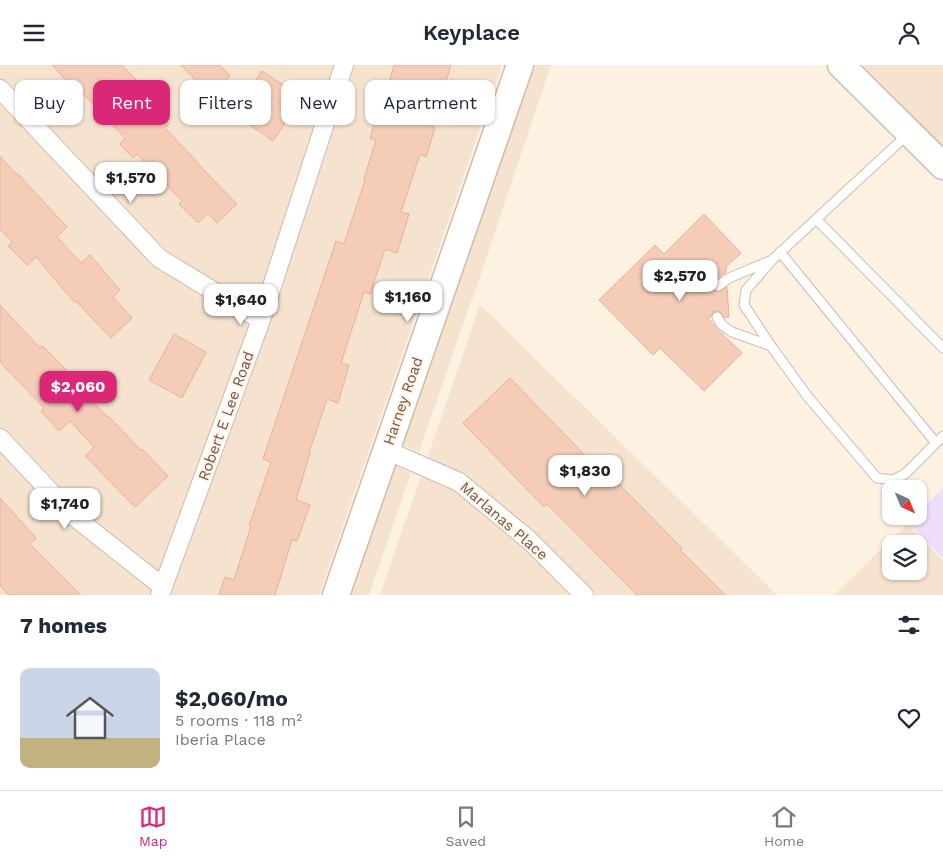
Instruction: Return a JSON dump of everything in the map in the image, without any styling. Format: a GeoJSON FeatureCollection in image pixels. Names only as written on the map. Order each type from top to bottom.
{"type":"FeatureCollection","features":[{"type":"Feature","properties":{"kind":"street","name":"Robert E Lee Road"},"geometry":{"type":"LineString","coordinates":[[161,591],[261,320],[344,65]]}},
{"type":"Feature","properties":{"kind":"street","name":"Harney Road"},"geometry":{"type":"LineString","coordinates":[[336,595],[520,65]]}},
{"type":"Feature","properties":{"kind":"street"},"geometry":{"type":"LineString","coordinates":[[841,65],[943,166]]}},
{"type":"Feature","properties":{"kind":"street"},"geometry":{"type":"LineString","coordinates":[[0,89],[159,258],[261,320]]}},
{"type":"Feature","properties":{"kind":"street"},"geometry":{"type":"LineString","coordinates":[[0,438],[72,515],[161,591]]}},
{"type":"Feature","properties":{"kind":"street","name":"Marlanas Place"},"geometry":{"type":"LineString","coordinates":[[386,450],[459,482],[529,540],[584,595]]}},
{"type":"Feature","properties":{"kind":"lane"},"geometry":{"type":"LineString","coordinates":[[780,252],[940,439],[905,474],[893,480],[877,477],[808,397],[744,305],[746,291],[772,260],[780,252],[909,133]]}},
{"type":"Feature","properties":{"kind":"lane"},"geometry":{"type":"LineString","coordinates":[[816,219],[943,348]]}},
{"type":"Feature","properties":{"kind":"lane"},"geometry":{"type":"LineString","coordinates":[[718,286],[729,278],[772,260]]}},
{"type":"Feature","properties":{"kind":"lane"},"geometry":{"type":"LineString","coordinates":[[717,317],[722,325],[732,332],[771,346]]}},
{"type":"Feature","properties":{"kind":"shaded area"},"geometry":{"type":"Polygon","coordinates":[[[0,65],[502,65],[495,85],[495,80],[365,80],[365,125],[481,125],[319,595],[0,595],[0,65]]]}},
{"type":"Feature","properties":{"kind":"shaded area"},"geometry":{"type":"Polygon","coordinates":[[[532,65],[551,65],[419,452],[401,444],[532,65]]]}},
{"type":"Feature","properties":{"kind":"shaded area"},"geometry":{"type":"Polygon","coordinates":[[[863,65],[943,65],[943,146],[863,65]]]}},
{"type":"Feature","properties":{"kind":"shaded area"},"geometry":{"type":"Polygon","coordinates":[[[480,305],[777,595],[380,595],[480,305]]]}},
{"type":"Feature","properties":{"kind":"shaded area"},"geometry":{"type":"Polygon","coordinates":[[[394,465],[411,473],[369,595],[349,595],[394,465]]]}},
{"type":"Feature","properties":{"kind":"shaded area"},"geometry":{"type":"Polygon","coordinates":[[[943,488],[943,559],[927,543],[927,535],[920,535],[910,525],[928,525],[928,503],[943,488]]]}},
{"type":"Feature","properties":{"kind":"shaded area"},"geometry":{"type":"Polygon","coordinates":[[[906,525],[918,535],[896,535],[906,525]]]}},
{"type":"Feature","properties":{"kind":"shaded area"},"geometry":{"type":"Polygon","coordinates":[[[927,545],[943,561],[943,595],[834,595],[882,548],[882,580],[927,580],[927,545]]]}},
{"type":"Feature","properties":{"kind":"building"},"geometry":{"type":"Polygon","coordinates":[[[52,65],[122,65],[136,80],[93,80],[93,104],[83,94],[83,80],[66,80],[52,65]]]}},
{"type":"Feature","properties":{"kind":"building"},"geometry":{"type":"Polygon","coordinates":[[[181,65],[220,65],[230,76],[226,80],[196,80],[181,65]]]}},
{"type":"Feature","properties":{"kind":"building"},"geometry":{"type":"Polygon","coordinates":[[[394,65],[451,65],[446,80],[390,80],[394,65]]]}},
{"type":"Feature","properties":{"kind":"building"},"geometry":{"type":"Polygon","coordinates":[[[262,71],[281,84],[281,100],[279,103],[281,104],[281,125],[283,125],[273,141],[250,125],[271,125],[271,80],[256,80],[262,71]]]}},
{"type":"Feature","properties":{"kind":"building"},"geometry":{"type":"Polygon","coordinates":[[[113,125],[168,125],[165,128],[237,204],[217,223],[208,213],[198,223],[179,204],[182,201],[137,154],[133,158],[120,144],[125,138],[113,125]]]}},
{"type":"Feature","properties":{"kind":"building"},"geometry":{"type":"Polygon","coordinates":[[[374,125],[432,125],[435,128],[426,157],[420,154],[401,212],[409,214],[397,253],[385,249],[370,294],[364,292],[341,363],[349,365],[338,403],[327,399],[296,500],[310,505],[297,541],[292,540],[275,595],[219,595],[225,577],[234,580],[251,526],[249,526],[271,462],[263,459],[336,241],[344,244],[376,140],[370,138],[374,125]]]}},
{"type":"Feature","properties":{"kind":"building"},"geometry":{"type":"Polygon","coordinates":[[[0,156],[67,227],[57,237],[81,263],[90,255],[120,290],[113,297],[132,318],[111,338],[76,301],[75,303],[36,257],[27,265],[8,246],[12,242],[0,229],[0,156]]]}},
{"type":"Feature","properties":{"kind":"building"},"geometry":{"type":"Polygon","coordinates":[[[704,214],[741,253],[726,267],[726,272],[712,284],[716,292],[727,287],[729,317],[724,317],[717,311],[713,312],[711,317],[707,317],[742,353],[704,391],[660,348],[653,355],[599,300],[655,245],[664,254],[704,214]]]}},
{"type":"Feature","properties":{"kind":"building"},"geometry":{"type":"Polygon","coordinates":[[[0,305],[40,348],[43,346],[70,374],[107,417],[168,476],[135,507],[85,456],[94,447],[70,421],[59,431],[41,411],[44,408],[0,362],[0,305]]]}},
{"type":"Feature","properties":{"kind":"building"},"geometry":{"type":"Polygon","coordinates":[[[174,334],[206,352],[182,398],[149,380],[174,334]]]}},
{"type":"Feature","properties":{"kind":"building"},"geometry":{"type":"Polygon","coordinates":[[[510,378],[602,473],[605,470],[682,548],[680,550],[725,595],[637,595],[547,504],[544,507],[463,423],[510,378]]]}},
{"type":"Feature","properties":{"kind":"building"},"geometry":{"type":"Polygon","coordinates":[[[0,498],[36,538],[30,544],[81,595],[9,595],[0,586],[0,498]]]}}]}
